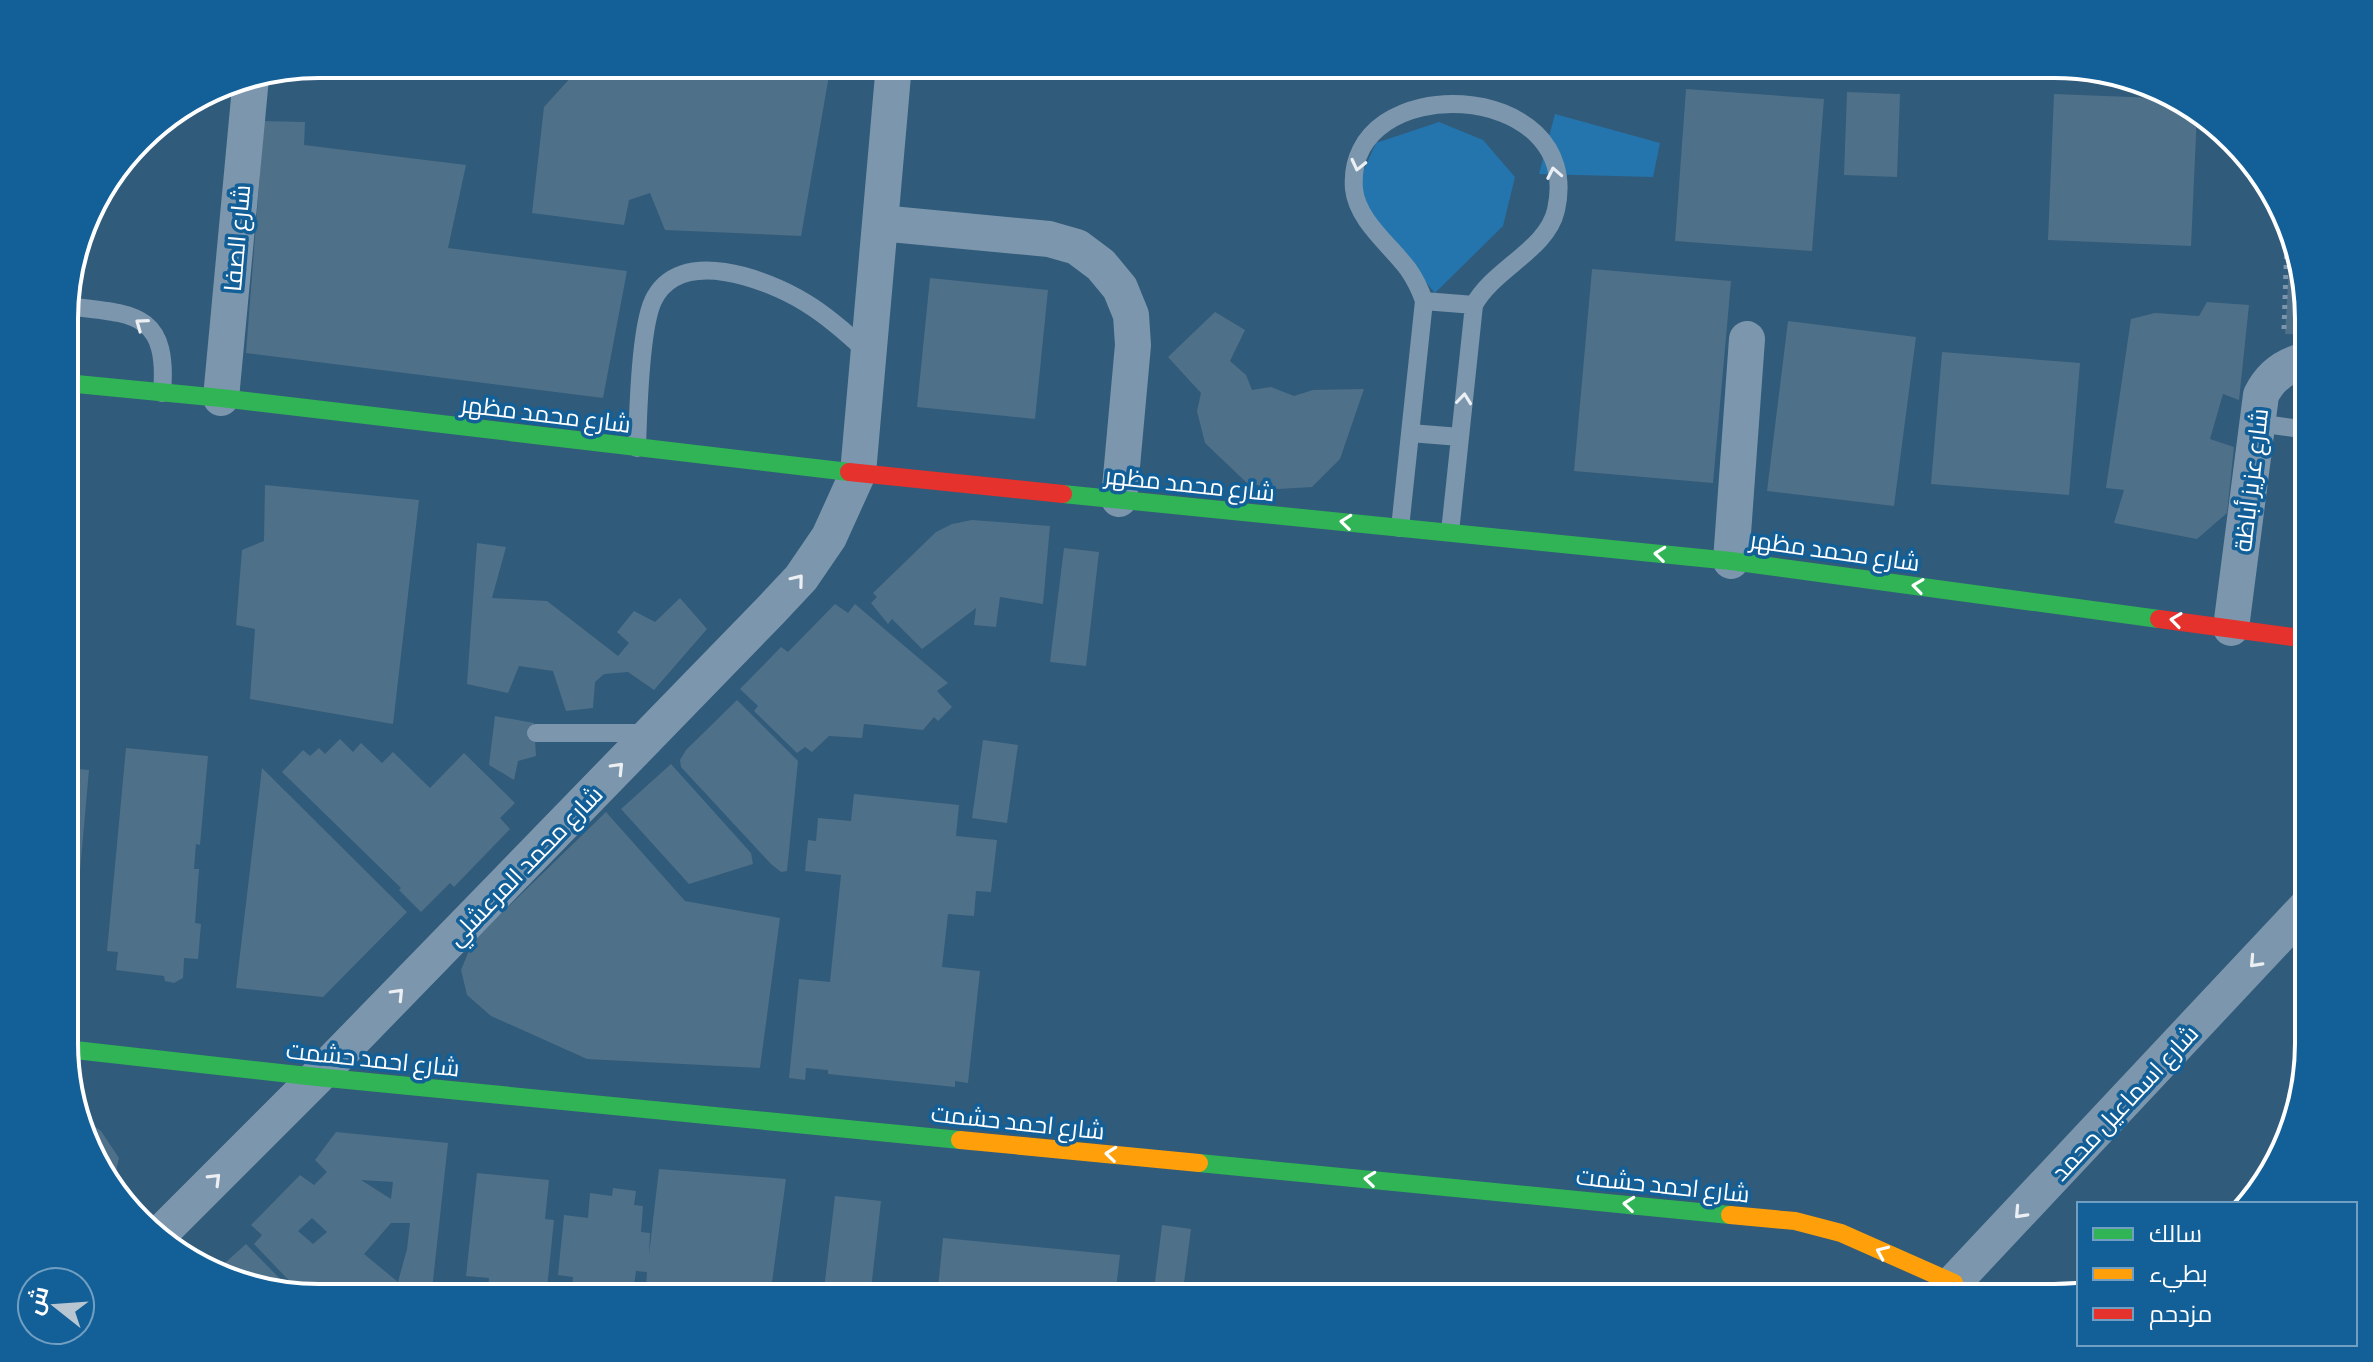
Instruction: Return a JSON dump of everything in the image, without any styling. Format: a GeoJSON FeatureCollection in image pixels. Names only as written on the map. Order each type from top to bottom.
{"type":"FeatureCollection","features":[{"type":"Feature","properties":{"kind":"street","name":"شارع محمد المرعشلي"},"geometry":{"type":"LineString","coordinates":[[166,1228],[317,1077],[801,578],[829,537],[858,473],[893,78]]}},
{"type":"Feature","properties":{"kind":"street","name":"شارع الصفا"},"geometry":{"type":"LineString","coordinates":[[221,398],[250,88]]}},
{"type":"Feature","properties":{"kind":"street"},"geometry":{"type":"LineString","coordinates":[[880,223],[1049,239],[1077,247],[1101,265],[1120,288],[1131,315],[1133,345],[1119,499]]}},
{"type":"Feature","properties":{"kind":"street"},"geometry":{"type":"LineString","coordinates":[[1731,561],[1747,339]]}},
{"type":"Feature","properties":{"kind":"street","name":"شارع عزيز أباظة"},"geometry":{"type":"LineString","coordinates":[[2231,628],[2261,395],[2268,381],[2294,366]]}},
{"type":"Feature","properties":{"kind":"street","name":"شارع محمد مظهر"},"geometry":{"type":"LineString","coordinates":[[78,384],[221,398],[858,473],[1731,561],[2294,637]]}},
{"type":"Feature","properties":{"kind":"street","name":"شارع اسماعيل محمد"},"geometry":{"type":"LineString","coordinates":[[1953,1283],[2294,920]]}},
{"type":"Feature","properties":{"kind":"street","name":"شارع احمد حشمت"},"geometry":{"type":"LineString","coordinates":[[78,1050],[317,1077],[1795,1221],[1841,1233],[1933,1283]]}},
{"type":"Feature","properties":{"kind":"lane"},"geometry":{"type":"LineString","coordinates":[[1400,528],[1424,301],[1409,270],[1364,216],[1354,191],[1355,165],[1366,142],[1384,124],[1415,108],[1450,102],[1485,105],[1517,119],[1546,142],[1558,176],[1556,211],[1538,242],[1491,281],[1474,305],[1450,532]]}},
{"type":"Feature","properties":{"kind":"lane"},"geometry":{"type":"LineString","coordinates":[[637,448],[646,330],[653,301],[672,278],[700,269],[730,273],[769,285],[806,302],[839,325],[868,353]]}},
{"type":"Feature","properties":{"kind":"lane"},"geometry":{"type":"LineString","coordinates":[[1424,301],[1474,305]]}},
{"type":"Feature","properties":{"kind":"lane"},"geometry":{"type":"LineString","coordinates":[[79,308],[124,313],[146,323],[161,344],[164,368],[162,393]]}},
{"type":"Feature","properties":{"kind":"lane"},"geometry":{"type":"LineString","coordinates":[[2257,423],[2294,428]]}},
{"type":"Feature","properties":{"kind":"lane"},"geometry":{"type":"LineString","coordinates":[[1410,433],[1460,437]]}},
{"type":"Feature","properties":{"kind":"lane"},"geometry":{"type":"LineString","coordinates":[[536,733],[652,733]]}},
{"type":"Feature","properties":{"kind":"path"},"geometry":{"type":"LineString","coordinates":[[2289,265],[2294,349]]}},
{"type":"Feature","properties":{"kind":"shaded area"},"geometry":{"type":"Polygon","coordinates":[[[1555,114],[1660,143],[1653,177],[1539,174],[1555,114]]]}},
{"type":"Feature","properties":{"kind":"shaded area"},"geometry":{"type":"Polygon","coordinates":[[[1439,122],[1483,140],[1515,177],[1503,226],[1435,293],[1394,246],[1354,191],[1376,143],[1439,122]]]}},
{"type":"Feature","properties":{"kind":"building"},"geometry":{"type":"Polygon","coordinates":[[[570,78],[829,78],[801,236],[665,230],[650,193],[629,200],[624,225],[532,213],[544,107],[570,78]]]}},
{"type":"Feature","properties":{"kind":"building"},"geometry":{"type":"Polygon","coordinates":[[[1686,89],[1824,99],[1812,251],[1675,241],[1686,89]]]}},
{"type":"Feature","properties":{"kind":"building"},"geometry":{"type":"Polygon","coordinates":[[[1847,92],[1900,94],[1897,177],[1844,175],[1847,92]]]}},
{"type":"Feature","properties":{"kind":"building"},"geometry":{"type":"Polygon","coordinates":[[[2054,94],[2149,98],[2196,125],[2191,246],[2048,240],[2054,94]]]}},
{"type":"Feature","properties":{"kind":"building"},"geometry":{"type":"Polygon","coordinates":[[[264,121],[305,122],[304,145],[466,165],[448,248],[627,271],[603,398],[246,353],[264,121]]]}},
{"type":"Feature","properties":{"kind":"building"},"geometry":{"type":"Polygon","coordinates":[[[2289,267],[2294,334],[2285,334],[2289,267]]]}},
{"type":"Feature","properties":{"kind":"building"},"geometry":{"type":"Polygon","coordinates":[[[1592,269],[1731,281],[1713,483],[1574,471],[1592,269]]]}},
{"type":"Feature","properties":{"kind":"building"},"geometry":{"type":"Polygon","coordinates":[[[930,278],[1048,290],[1035,419],[917,407],[930,278]]]}},
{"type":"Feature","properties":{"kind":"building"},"geometry":{"type":"Polygon","coordinates":[[[2207,302],[2249,305],[2239,400],[2223,394],[2210,439],[2234,447],[2227,513],[2197,539],[2114,523],[2124,490],[2106,488],[2131,319],[2155,313],[2199,316],[2207,302]]]}},
{"type":"Feature","properties":{"kind":"building"},"geometry":{"type":"Polygon","coordinates":[[[1215,312],[1245,330],[1230,361],[1246,375],[1252,390],[1271,387],[1294,396],[1313,390],[1364,389],[1340,459],[1312,487],[1278,489],[1247,483],[1205,443],[1197,411],[1201,393],[1168,357],[1215,312]]]}},
{"type":"Feature","properties":{"kind":"building"},"geometry":{"type":"Polygon","coordinates":[[[1788,321],[1916,337],[1894,506],[1767,491],[1788,321]]]}},
{"type":"Feature","properties":{"kind":"building"},"geometry":{"type":"Polygon","coordinates":[[[1942,352],[2080,363],[2069,495],[1931,484],[1942,352]]]}},
{"type":"Feature","properties":{"kind":"building"},"geometry":{"type":"Polygon","coordinates":[[[265,485],[419,500],[393,724],[250,699],[255,629],[236,625],[242,550],[264,541],[265,485]]]}},
{"type":"Feature","properties":{"kind":"building"},"geometry":{"type":"Polygon","coordinates":[[[972,520],[1050,526],[1043,604],[1000,597],[996,627],[974,625],[976,608],[922,649],[892,619],[888,624],[871,603],[877,597],[873,593],[936,532],[952,524],[972,520]]]}},
{"type":"Feature","properties":{"kind":"building"},"geometry":{"type":"Polygon","coordinates":[[[477,543],[506,547],[492,598],[547,601],[618,656],[629,643],[617,632],[634,611],[655,622],[680,598],[707,629],[654,690],[628,672],[604,674],[595,682],[593,708],[566,711],[553,671],[519,666],[508,693],[467,684],[477,543]]]}},
{"type":"Feature","properties":{"kind":"building"},"geometry":{"type":"Polygon","coordinates":[[[1064,548],[1099,552],[1086,666],[1050,662],[1064,548]]]}},
{"type":"Feature","properties":{"kind":"building"},"geometry":{"type":"Polygon","coordinates":[[[835,604],[848,613],[855,604],[948,683],[937,691],[952,707],[938,721],[934,717],[923,730],[864,724],[862,738],[829,736],[812,752],[805,747],[797,753],[754,711],[758,706],[740,689],[781,647],[788,652],[835,604]]]}},
{"type":"Feature","properties":{"kind":"building"},"geometry":{"type":"Polygon","coordinates":[[[737,700],[798,761],[787,871],[781,872],[771,864],[681,767],[680,760],[686,750],[737,700]]]}},
{"type":"Feature","properties":{"kind":"building"},"geometry":{"type":"Polygon","coordinates":[[[495,716],[534,723],[536,756],[518,761],[514,780],[489,765],[495,716]]]}},
{"type":"Feature","properties":{"kind":"building"},"geometry":{"type":"Polygon","coordinates":[[[340,739],[353,752],[361,743],[382,763],[393,752],[430,788],[464,753],[515,803],[500,818],[510,829],[454,887],[450,883],[421,912],[399,890],[401,888],[282,772],[303,750],[310,756],[319,748],[325,754],[340,739]]]}},
{"type":"Feature","properties":{"kind":"building"},"geometry":{"type":"Polygon","coordinates":[[[983,740],[1018,745],[1007,823],[972,818],[983,740]]]}},
{"type":"Feature","properties":{"kind":"building"},"geometry":{"type":"Polygon","coordinates":[[[126,748],[208,756],[200,845],[196,844],[194,869],[199,869],[195,923],[201,924],[198,959],[184,958],[183,978],[174,983],[165,981],[164,976],[116,970],[118,952],[107,951],[126,748]]]}},
{"type":"Feature","properties":{"kind":"building"},"geometry":{"type":"Polygon","coordinates":[[[671,764],[751,853],[753,864],[689,884],[621,809],[671,764]]]}},
{"type":"Feature","properties":{"kind":"building"},"geometry":{"type":"Polygon","coordinates":[[[262,768],[407,912],[323,997],[236,988],[262,768]]]}},
{"type":"Feature","properties":{"kind":"building"},"geometry":{"type":"Polygon","coordinates":[[[78,769],[89,770],[78,871],[78,769]]]}},
{"type":"Feature","properties":{"kind":"building"},"geometry":{"type":"Polygon","coordinates":[[[854,794],[959,805],[956,836],[997,840],[991,892],[976,891],[974,916],[948,914],[942,967],[980,971],[968,1083],[955,1081],[955,1087],[828,1074],[828,1070],[806,1068],[805,1080],[789,1078],[799,979],[830,982],[841,875],[805,871],[808,840],[816,841],[818,818],[851,821],[854,794]]]}},
{"type":"Feature","properties":{"kind":"building"},"geometry":{"type":"Polygon","coordinates":[[[606,812],[685,901],[780,918],[760,1068],[587,1059],[491,1016],[467,995],[461,970],[473,941],[606,812]]]}},
{"type":"Feature","properties":{"kind":"building"},"geometry":{"type":"Polygon","coordinates":[[[93,1125],[101,1131],[119,1158],[116,1171],[93,1125]]]}},
{"type":"Feature","properties":{"kind":"building"},"geometry":{"type":"Polygon","coordinates":[[[336,1132],[448,1143],[433,1284],[291,1282],[254,1244],[262,1235],[251,1225],[300,1175],[314,1185],[327,1172],[315,1160],[336,1132]],[[361,1180],[391,1199],[393,1182],[361,1180]],[[312,1218],[298,1231],[313,1244],[327,1232],[312,1218]],[[391,1223],[364,1254],[398,1282],[410,1223],[391,1223]]]}},
{"type":"Feature","properties":{"kind":"building"},"geometry":{"type":"Polygon","coordinates":[[[659,1169],[786,1179],[772,1284],[646,1284],[647,1272],[636,1271],[634,1284],[572,1284],[573,1277],[558,1275],[564,1215],[588,1218],[590,1193],[612,1196],[613,1188],[636,1191],[634,1205],[643,1206],[641,1232],[650,1233],[649,1255],[659,1169]]]}},
{"type":"Feature","properties":{"kind":"building"},"geometry":{"type":"Polygon","coordinates":[[[477,1173],[549,1180],[545,1219],[554,1220],[547,1284],[488,1284],[489,1278],[466,1276],[477,1173]]]}},
{"type":"Feature","properties":{"kind":"building"},"geometry":{"type":"Polygon","coordinates":[[[835,1196],[881,1201],[872,1284],[825,1284],[835,1196]]]}},
{"type":"Feature","properties":{"kind":"building"},"geometry":{"type":"Polygon","coordinates":[[[1162,1225],[1191,1229],[1184,1284],[1155,1284],[1162,1225]]]}},
{"type":"Feature","properties":{"kind":"building"},"geometry":{"type":"Polygon","coordinates":[[[943,1238],[1120,1255],[1117,1284],[938,1284],[943,1238]]]}},
{"type":"Feature","properties":{"kind":"building"},"geometry":{"type":"Polygon","coordinates":[[[246,1244],[282,1281],[257,1276],[224,1264],[246,1244]]]}},
{"type":"Feature","properties":{"kind":"traffic: fast"},"geometry":{"type":"LineString","coordinates":[[78,384],[221,398],[849,472]]}},
{"type":"Feature","properties":{"kind":"traffic: fast"},"geometry":{"type":"LineString","coordinates":[[1063,494],[1731,561],[2159,619]]}},
{"type":"Feature","properties":{"kind":"traffic: fast"},"geometry":{"type":"LineString","coordinates":[[78,1050],[960,1140]]}},
{"type":"Feature","properties":{"kind":"traffic: fast"},"geometry":{"type":"LineString","coordinates":[[1199,1163],[1730,1215]]}},
{"type":"Feature","properties":{"kind":"traffic: slow"},"geometry":{"type":"LineString","coordinates":[[960,1140],[1199,1163]]}},
{"type":"Feature","properties":{"kind":"traffic: slow"},"geometry":{"type":"LineString","coordinates":[[1730,1215],[1795,1221],[1841,1233],[1954,1283]]}},
{"type":"Feature","properties":{"kind":"traffic: jam"},"geometry":{"type":"LineString","coordinates":[[849,472],[1063,494]]}},
{"type":"Feature","properties":{"kind":"traffic: jam"},"geometry":{"type":"LineString","coordinates":[[2159,619],[2294,637]]}}]}
